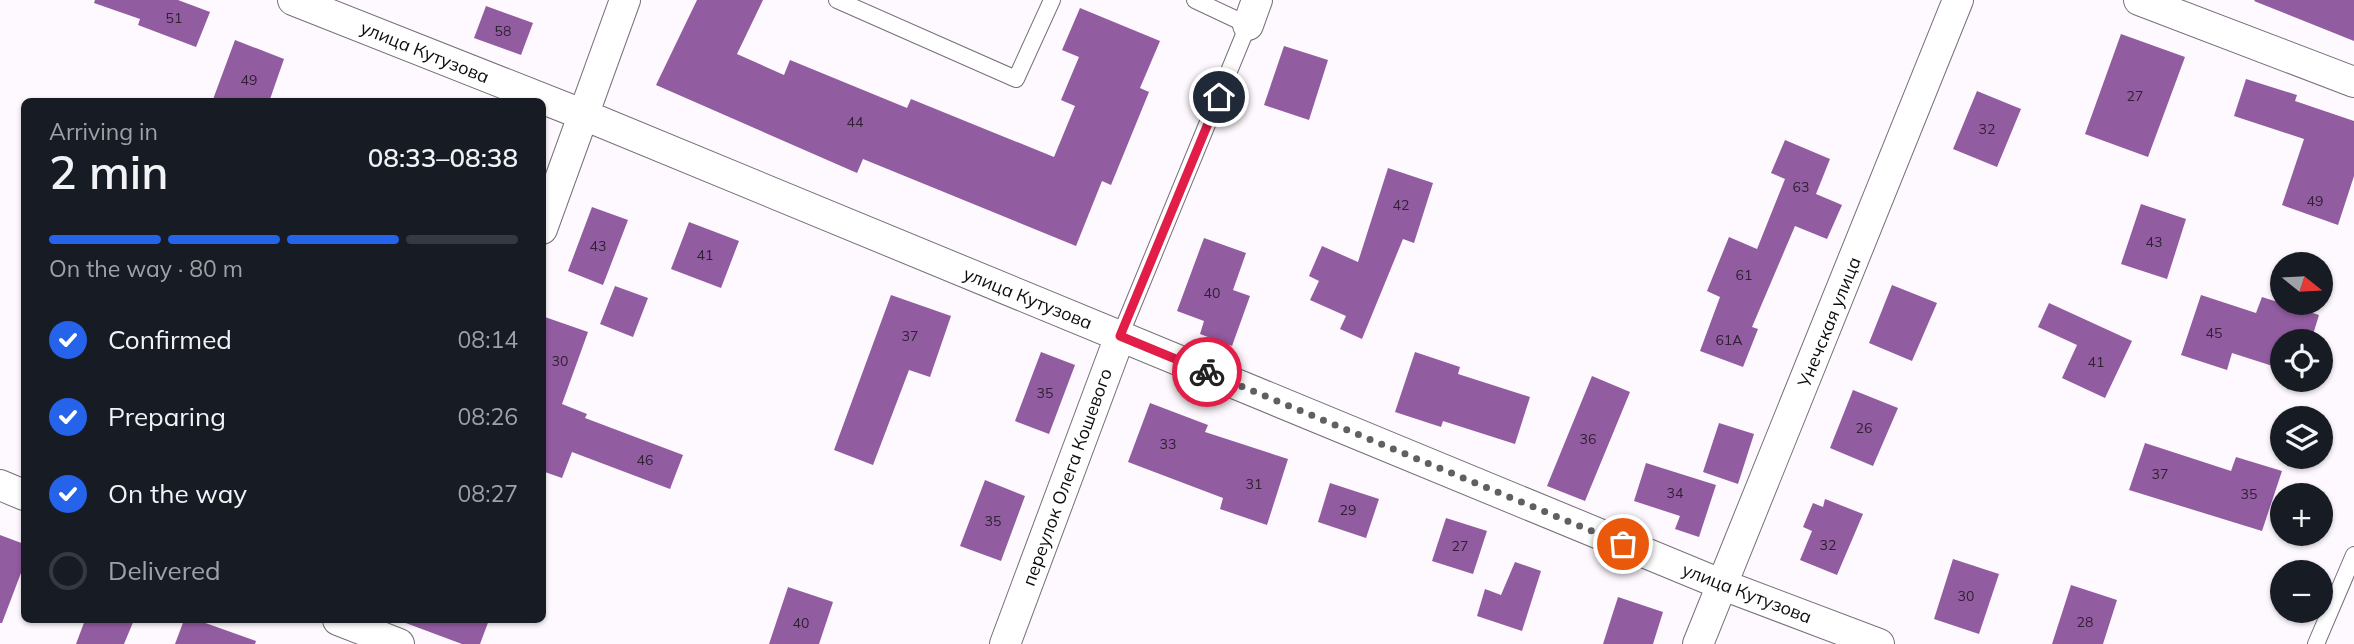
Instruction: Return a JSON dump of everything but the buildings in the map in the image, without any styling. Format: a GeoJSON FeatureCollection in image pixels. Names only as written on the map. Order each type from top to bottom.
{"type":"FeatureCollection","features":[{"type":"Feature","properties":{"kind":"street","name":"улица Кутузова"},"geometry":{"type":"LineString","coordinates":[[293,0],[541,98]]}},
{"type":"Feature","properties":{"kind":"street"},"geometry":{"type":"LineString","coordinates":[[546,218],[625,0]]}},
{"type":"Feature","properties":{"kind":"street","name":"Унечская улица"},"geometry":{"type":"LineString","coordinates":[[1698,644],[1958,0]]}},
{"type":"Feature","properties":{"kind":"street"},"geometry":{"type":"LineString","coordinates":[[2139,0],[2354,82]]}},
{"type":"Feature","properties":{"kind":"street","name":"улица Кутузова"},"geometry":{"type":"LineString","coordinates":[[546,100],[1723,585],[1879,644]]}},
{"type":"Feature","properties":{"kind":"street","name":"переулок Олега Кошевого"},"geometry":{"type":"LineString","coordinates":[[1005,644],[1120,336]]}},
{"type":"Feature","properties":{"kind":"street"},"geometry":{"type":"LineString","coordinates":[[0,485],[21,494]]}},
{"type":"Feature","properties":{"kind":"street"},"geometry":{"type":"LineString","coordinates":[[348,623],[396,637]]}},
{"type":"Feature","properties":{"kind":"lane"},"geometry":{"type":"LineString","coordinates":[[837,0],[1016,79],[1052,0]]}},
{"type":"Feature","properties":{"kind":"lane"},"geometry":{"type":"LineString","coordinates":[[1195,0],[1252,12]]}},
{"type":"Feature","properties":{"kind":"lane","name":"переулок Олега Кошевого"},"geometry":{"type":"LineString","coordinates":[[1120,336],[1252,12]]}},
{"type":"Feature","properties":{"kind":"lane"},"geometry":{"type":"LineString","coordinates":[[2316,644],[2354,555]]}},
{"type":"Feature","properties":{"kind":"way so far"},"geometry":{"type":"LineString","coordinates":[[1207,372],[1623,544]]}},
{"type":"Feature","properties":{"kind":"route"},"geometry":{"type":"LineString","coordinates":[[1207,372],[1120,336],[1219,97]]}}]}
